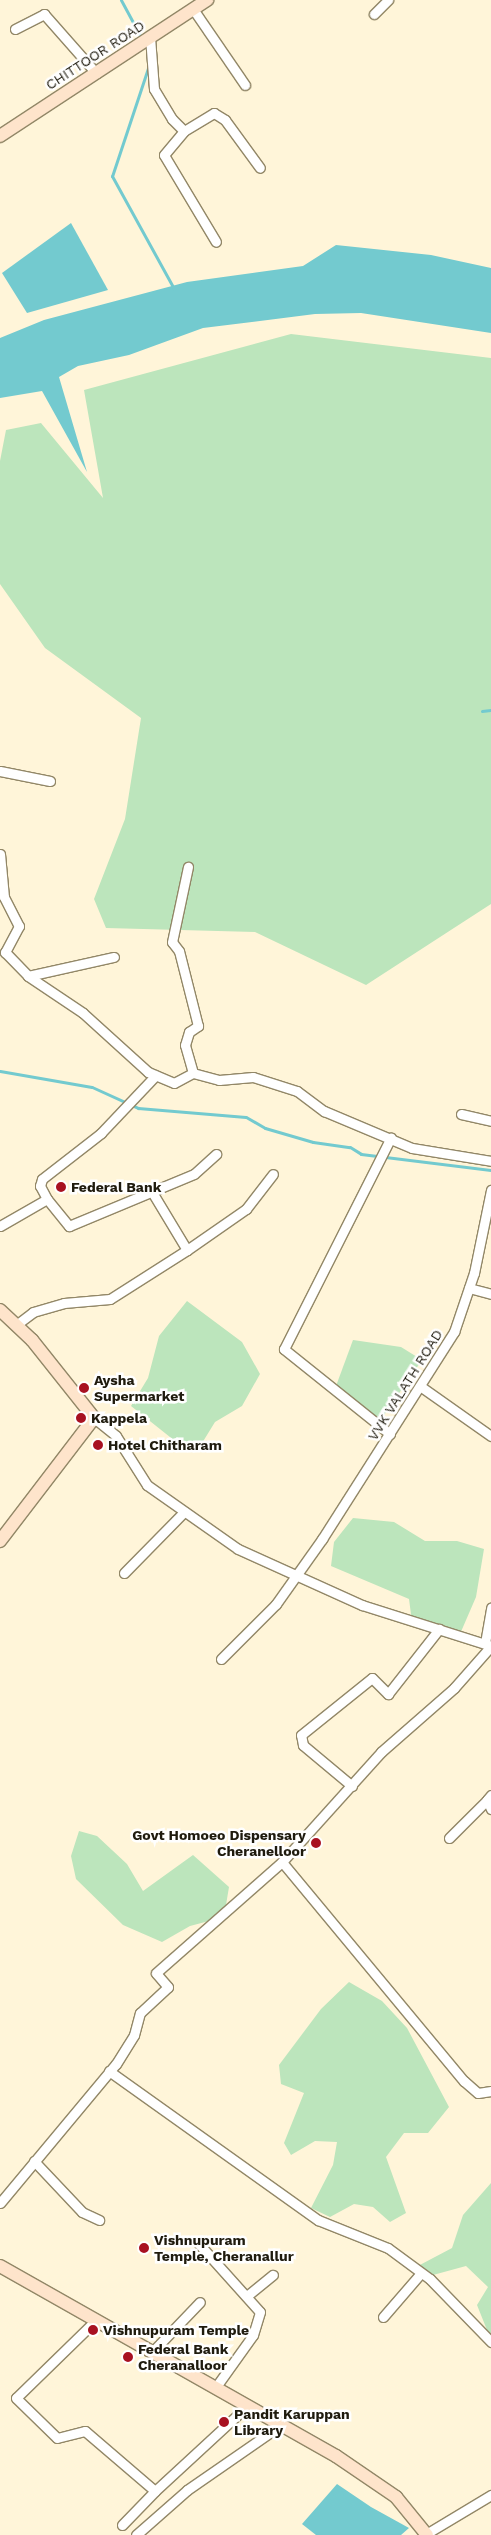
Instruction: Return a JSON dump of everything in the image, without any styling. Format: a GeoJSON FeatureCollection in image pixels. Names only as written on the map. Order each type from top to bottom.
{"type":"FeatureCollection","features":[{"type":"Feature","properties":{"kind":"main road","name":"CHITTOOR ROAD"},"geometry":{"type":"LineString","coordinates":[[0,136],[207,0]]}},
{"type":"Feature","properties":{"kind":"main road"},"geometry":{"type":"LineString","coordinates":[[0,1310],[16,1325],[94,1418],[1,1536]]}},
{"type":"Feature","properties":{"kind":"main road"},"geometry":{"type":"LineString","coordinates":[[0,2266],[281,2425],[396,2497],[427,2535]]}},
{"type":"Feature","properties":{"kind":"street"},"geometry":{"type":"LineString","coordinates":[[374,14],[388,0]]}},
{"type":"Feature","properties":{"kind":"street"},"geometry":{"type":"LineString","coordinates":[[193,9],[245,85]]}},
{"type":"Feature","properties":{"kind":"street"},"geometry":{"type":"LineString","coordinates":[[15,29],[34,16],[44,14],[96,73]]}},
{"type":"Feature","properties":{"kind":"street"},"geometry":{"type":"LineString","coordinates":[[150,37],[154,89],[184,131]]}},
{"type":"Feature","properties":{"kind":"street"},"geometry":{"type":"LineString","coordinates":[[216,242],[164,155],[184,131],[214,112],[225,120],[260,168]]}},
{"type":"Feature","properties":{"kind":"street"},"geometry":{"type":"LineString","coordinates":[[0,771],[50,781]]}},
{"type":"Feature","properties":{"kind":"street"},"geometry":{"type":"LineString","coordinates":[[0,854],[4,897],[19,926],[3,950],[28,976],[82,1013],[155,1076],[174,1083],[193,1073],[219,1080],[253,1077],[297,1091],[324,1111],[391,1137],[412,1148],[491,1161]]}},
{"type":"Feature","properties":{"kind":"street"},"geometry":{"type":"LineString","coordinates":[[188,867],[172,942],[179,951],[198,1026],[189,1032],[185,1045],[193,1073]]}},
{"type":"Feature","properties":{"kind":"street"},"geometry":{"type":"LineString","coordinates":[[28,976],[114,957]]}},
{"type":"Feature","properties":{"kind":"street"},"geometry":{"type":"LineString","coordinates":[[155,1076],[102,1133],[42,1179],[40,1186],[46,1199],[70,1226],[194,1174],[216,1154]]}},
{"type":"Feature","properties":{"kind":"street"},"geometry":{"type":"LineString","coordinates":[[461,1114],[491,1121]]}},
{"type":"Feature","properties":{"kind":"street"},"geometry":{"type":"LineString","coordinates":[[390,1434],[284,1349],[391,1137]]}},
{"type":"Feature","properties":{"kind":"street"},"geometry":{"type":"LineString","coordinates":[[16,1325],[33,1312],[64,1303],[110,1299],[187,1250],[246,1208],[273,1174]]}},
{"type":"Feature","properties":{"kind":"street","name":"VVK VALATH ROAD"},"geometry":{"type":"LineString","coordinates":[[221,1660],[276,1604],[390,1434],[454,1332],[469,1288],[491,1190]]}},
{"type":"Feature","properties":{"kind":"street"},"geometry":{"type":"LineString","coordinates":[[152,1192],[187,1250]]}},
{"type":"Feature","properties":{"kind":"street"},"geometry":{"type":"LineString","coordinates":[[0,1226],[46,1199]]}},
{"type":"Feature","properties":{"kind":"street"},"geometry":{"type":"LineString","coordinates":[[469,1288],[491,1294]]}},
{"type":"Feature","properties":{"kind":"street"},"geometry":{"type":"LineString","coordinates":[[420,1386],[491,1436]]}},
{"type":"Feature","properties":{"kind":"street"},"geometry":{"type":"LineString","coordinates":[[94,1418],[116,1436],[147,1486],[238,1549],[362,1605],[489,1645]]}},
{"type":"Feature","properties":{"kind":"street"},"geometry":{"type":"LineString","coordinates":[[124,1572],[184,1512]]}},
{"type":"Feature","properties":{"kind":"street"},"geometry":{"type":"LineString","coordinates":[[0,2203],[109,2071],[134,2036],[140,2013],[168,1987],[156,1973],[282,1862],[381,1752],[454,1688],[489,1645],[491,1608]]}},
{"type":"Feature","properties":{"kind":"street"},"geometry":{"type":"LineString","coordinates":[[352,1786],[303,1745],[301,1735],[372,1678],[388,1694],[439,1629]]}},
{"type":"Feature","properties":{"kind":"street"},"geometry":{"type":"LineString","coordinates":[[489,1797],[491,1809]]}},
{"type":"Feature","properties":{"kind":"street"},"geometry":{"type":"LineString","coordinates":[[450,1838],[489,1797]]}},
{"type":"Feature","properties":{"kind":"street"},"geometry":{"type":"LineString","coordinates":[[282,1862],[464,2081],[478,2093],[491,2091]]}},
{"type":"Feature","properties":{"kind":"street"},"geometry":{"type":"LineString","coordinates":[[109,2071],[318,2220],[388,2248],[421,2273],[491,2342]]}},
{"type":"Feature","properties":{"kind":"street"},"geometry":{"type":"LineString","coordinates":[[34,2161],[82,2212],[99,2220]]}},
{"type":"Feature","properties":{"kind":"street"},"geometry":{"type":"LineString","coordinates":[[199,2244],[248,2295],[260,2312],[259,2322],[215,2388]]}},
{"type":"Feature","properties":{"kind":"street"},"geometry":{"type":"LineString","coordinates":[[383,2317],[421,2273]]}},
{"type":"Feature","properties":{"kind":"street"},"geometry":{"type":"LineString","coordinates":[[248,2295],[273,2275]]}},
{"type":"Feature","properties":{"kind":"street"},"geometry":{"type":"LineString","coordinates":[[152,2352],[200,2302]]}},
{"type":"Feature","properties":{"kind":"street"},"geometry":{"type":"LineString","coordinates":[[95,2321],[16,2398],[57,2438],[86,2431],[95,2437],[155,2491]]}},
{"type":"Feature","properties":{"kind":"street"},"geometry":{"type":"LineString","coordinates":[[122,2525],[155,2491],[247,2406]]}},
{"type":"Feature","properties":{"kind":"street"},"geometry":{"type":"LineString","coordinates":[[136,2535],[187,2490],[281,2425]]}},
{"type":"Feature","properties":{"kind":"street"},"geometry":{"type":"LineString","coordinates":[[427,2535],[491,2495]]}},
{"type":"Feature","properties":{"kind":"green space"},"geometry":{"type":"Polygon","coordinates":[[[291,334],[491,358],[491,904],[366,985],[255,932],[106,928],[94,899],[125,819],[141,718],[45,648],[0,584],[0,461],[6,430],[41,423],[103,498],[84,390],[291,334]]]}},
{"type":"Feature","properties":{"kind":"green space"},"geometry":{"type":"Polygon","coordinates":[[[187,1301],[242,1342],[260,1374],[242,1406],[215,1422],[199,1448],[185,1449],[131,1406],[148,1378],[159,1336],[187,1301]]]}},
{"type":"Feature","properties":{"kind":"green space"},"geometry":{"type":"Polygon","coordinates":[[[353,1340],[401,1347],[422,1360],[382,1418],[371,1419],[336,1386],[353,1340]]]}},
{"type":"Feature","properties":{"kind":"green space"},"geometry":{"type":"Polygon","coordinates":[[[353,1518],[394,1522],[425,1541],[457,1541],[484,1549],[476,1597],[460,1634],[412,1622],[409,1599],[331,1566],[334,1542],[353,1518]]]}},
{"type":"Feature","properties":{"kind":"green space"},"geometry":{"type":"Polygon","coordinates":[[[79,1831],[97,1836],[127,1864],[143,1891],[193,1855],[229,1887],[224,1917],[190,1926],[162,1942],[123,1925],[76,1879],[71,1856],[79,1831]]]}},
{"type":"Feature","properties":{"kind":"green space"},"geometry":{"type":"Polygon","coordinates":[[[349,1982],[382,2001],[407,2028],[449,2107],[428,2133],[404,2133],[386,2157],[406,2213],[390,2222],[373,2207],[354,2204],[330,2217],[311,2208],[333,2165],[337,2142],[315,2141],[291,2155],[284,2143],[304,2093],[281,2084],[279,2065],[321,2009],[349,1982]]]}},
{"type":"Feature","properties":{"kind":"green space"},"geometry":{"type":"Polygon","coordinates":[[[491,2183],[491,2340],[477,2305],[488,2287],[466,2266],[433,2275],[416,2267],[452,2248],[463,2215],[491,2183]]]}},
{"type":"Feature","properties":{"kind":"water"},"geometry":{"type":"Polygon","coordinates":[[[71,223],[108,290],[27,313],[2,273],[71,223]]]}},
{"type":"Feature","properties":{"kind":"water"},"geometry":{"type":"Polygon","coordinates":[[[336,245],[431,255],[491,268],[491,333],[361,313],[315,314],[203,328],[129,355],[78,366],[59,377],[87,472],[42,391],[0,398],[0,338],[44,320],[187,282],[303,266],[336,245]]]}},
{"type":"Feature","properties":{"kind":"water"},"geometry":{"type":"Polygon","coordinates":[[[337,2484],[371,2507],[409,2528],[401,2535],[316,2535],[302,2524],[337,2484]]]}},
{"type":"Feature","properties":{"kind":"waterway"},"geometry":{"type":"LineString","coordinates":[[121,0],[142,39]]}},
{"type":"Feature","properties":{"kind":"waterway"},"geometry":{"type":"LineString","coordinates":[[148,68],[112,176],[174,289]]}},
{"type":"Feature","properties":{"kind":"waterway"},"geometry":{"type":"LineString","coordinates":[[482,711],[491,710]]}},
{"type":"Feature","properties":{"kind":"waterway"},"geometry":{"type":"LineString","coordinates":[[0,1071],[92,1087],[138,1108],[246,1117],[265,1128],[313,1142],[350,1147],[361,1154],[491,1170]]}},
{"type":"Feature","properties":{"kind":"place","name":"Federal Bank"},"geometry":{"type":"Point","coordinates":[61,1187]}},
{"type":"Feature","properties":{"kind":"place","name":"Aysha Supermarket"},"geometry":{"type":"Point","coordinates":[84,1388]}},
{"type":"Feature","properties":{"kind":"place","name":"Kappela"},"geometry":{"type":"Point","coordinates":[81,1418]}},
{"type":"Feature","properties":{"kind":"place","name":"Hotel Chitharam"},"geometry":{"type":"Point","coordinates":[98,1445]}},
{"type":"Feature","properties":{"kind":"place","name":"Govt Homoeo Dispensary Cheranelloor"},"geometry":{"type":"Point","coordinates":[316,1843]}},
{"type":"Feature","properties":{"kind":"place","name":"Vishnupuram Temple, Cheranallur"},"geometry":{"type":"Point","coordinates":[144,2248]}},
{"type":"Feature","properties":{"kind":"place","name":"Vishnupuram Temple"},"geometry":{"type":"Point","coordinates":[93,2330]}},
{"type":"Feature","properties":{"kind":"place","name":"Federal Bank Cheranalloor"},"geometry":{"type":"Point","coordinates":[128,2357]}},
{"type":"Feature","properties":{"kind":"place","name":"Pandit Karuppan Library"},"geometry":{"type":"Point","coordinates":[224,2422]}}]}
